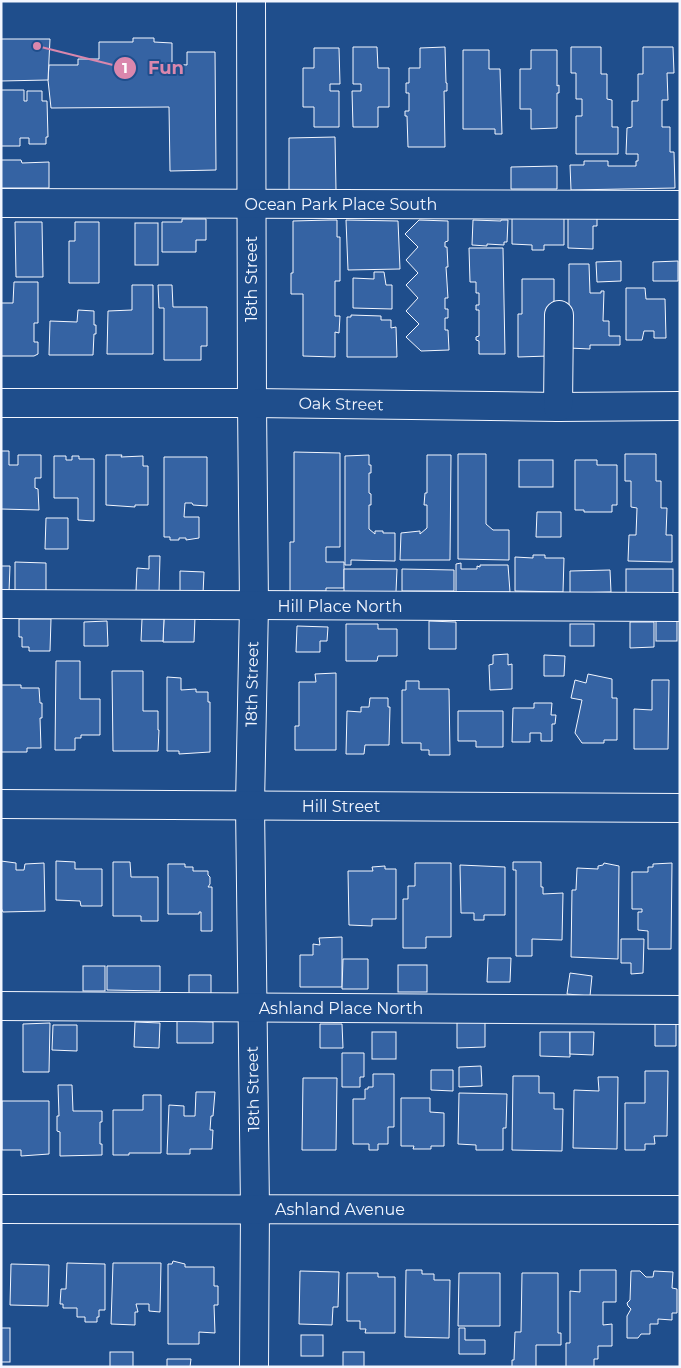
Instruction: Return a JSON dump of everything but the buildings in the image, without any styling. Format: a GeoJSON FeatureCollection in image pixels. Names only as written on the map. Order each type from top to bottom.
{"type":"FeatureCollection","features":[{"type":"Feature","properties":{"kind":"street","name":"18th Street"},"geometry":{"type":"LineString","coordinates":[[251,1],[254,605],[250,805],[255,1208],[254,1367]]}},
{"type":"Feature","properties":{"kind":"street","name":"Ocean Park Place South"},"geometry":{"type":"LineString","coordinates":[[1,203],[680,205]]}},
{"type":"Feature","properties":{"kind":"street"},"geometry":{"type":"LineString","coordinates":[[558,407],[559,315]]}},
{"type":"Feature","properties":{"kind":"street","name":"Oak Street"},"geometry":{"type":"LineString","coordinates":[[1,403],[252,402],[558,407],[680,406]]}},
{"type":"Feature","properties":{"kind":"street","name":"Hill Place North"},"geometry":{"type":"LineString","coordinates":[[1,604],[680,607]]}},
{"type":"Feature","properties":{"kind":"street","name":"Hill Street"},"geometry":{"type":"LineString","coordinates":[[1,804],[680,808]]}},
{"type":"Feature","properties":{"kind":"street","name":"Ashland Place North"},"geometry":{"type":"LineString","coordinates":[[1,1006],[680,1010]]}},
{"type":"Feature","properties":{"kind":"street","name":"Ashland Avenue"},"geometry":{"type":"LineString","coordinates":[[1,1209],[680,1210]]}},
{"type":"Feature","properties":{"kind":"place","name":"Fun"},"geometry":{"type":"Point","coordinates":[37,46]}}]}
